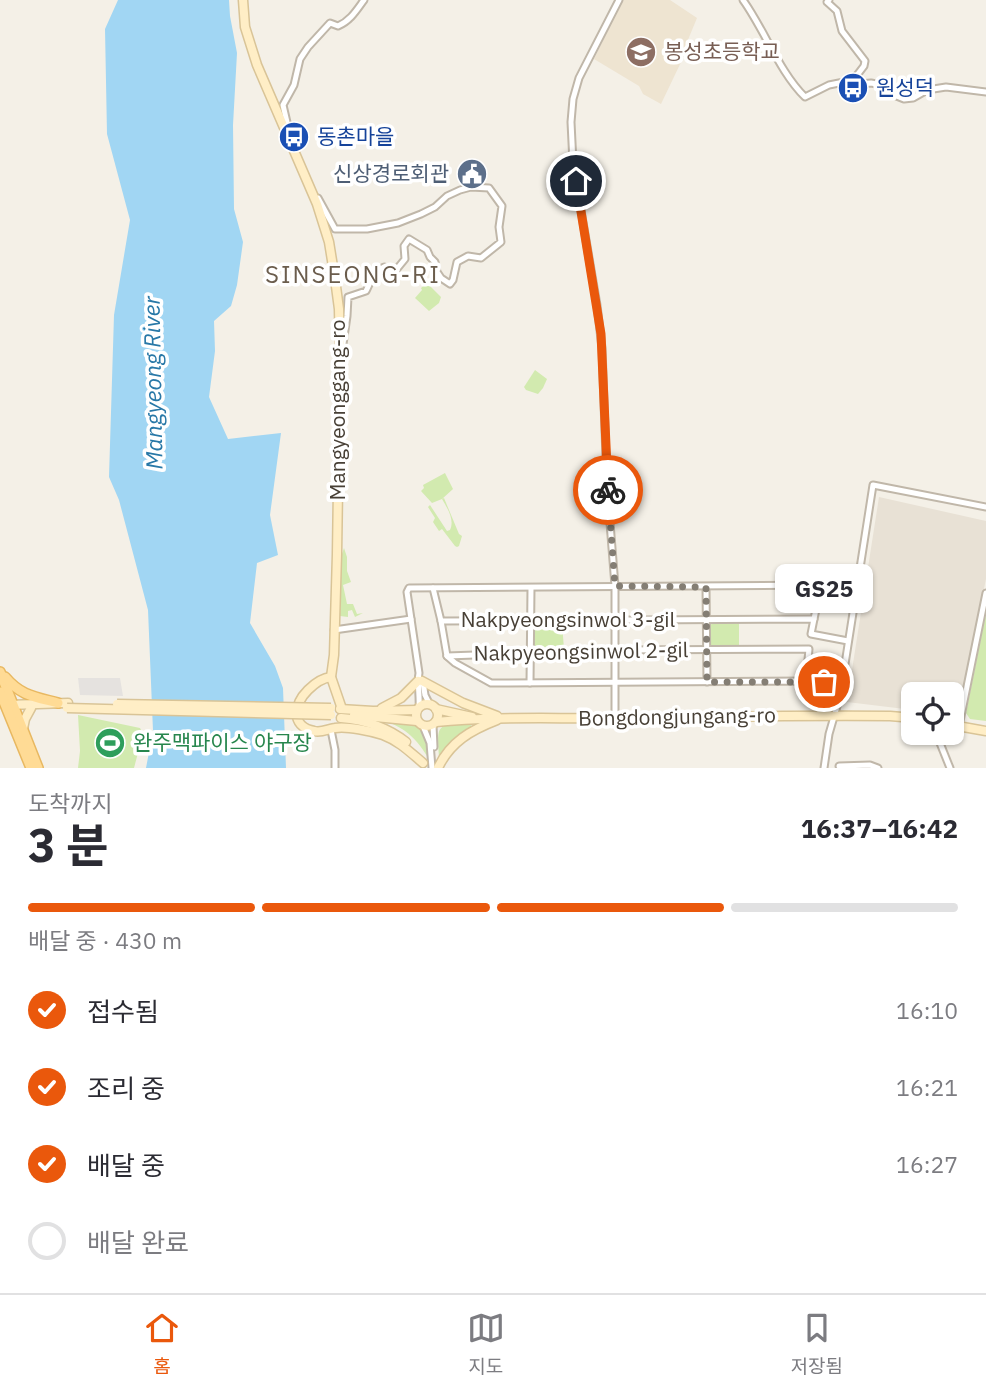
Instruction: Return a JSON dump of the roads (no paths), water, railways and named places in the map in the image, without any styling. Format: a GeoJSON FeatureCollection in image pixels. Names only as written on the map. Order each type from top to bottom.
{"type":"FeatureCollection","features":[{"type":"Feature","properties":{"kind":"main road"},"geometry":{"type":"LineString","coordinates":[[0,671],[12,686],[23,694],[65,705]]}},
{"type":"Feature","properties":{"kind":"main road"},"geometry":{"type":"LineString","coordinates":[[0,671],[9,707],[31,768]]}},
{"type":"Feature","properties":{"kind":"main road"},"geometry":{"type":"LineString","coordinates":[[0,692],[24,732],[38,768]]}},
{"type":"Feature","properties":{"kind":"street","name":"Mangyeonggang-ro"},"geometry":{"type":"LineString","coordinates":[[243,0],[245,27],[257,65],[306,176],[329,242],[334,266],[339,309],[340,357],[337,554],[331,677],[338,714]]}},
{"type":"Feature","properties":{"kind":"street"},"geometry":{"type":"LineString","coordinates":[[291,141],[283,105],[294,85],[300,59],[330,23],[338,26],[350,19],[364,0]]}},
{"type":"Feature","properties":{"kind":"street"},"geometry":{"type":"LineString","coordinates":[[615,718],[615,586],[607,485],[602,348],[573,163],[571,122],[573,99],[579,78],[619,0]]}},
{"type":"Feature","properties":{"kind":"street"},"geometry":{"type":"LineString","coordinates":[[743,0],[785,71],[806,97],[836,83],[882,85],[904,99],[913,98],[927,90],[946,87],[986,92]]}},
{"type":"Feature","properties":{"kind":"street"},"geometry":{"type":"LineString","coordinates":[[829,0],[827,2],[839,14],[842,31],[865,61],[851,83]]}},
{"type":"Feature","properties":{"kind":"street"},"geometry":{"type":"LineString","coordinates":[[306,176],[335,229],[367,229],[406,220],[435,207],[447,196],[471,187],[489,188],[502,206],[499,227],[501,242],[481,258],[468,256],[457,262],[450,284],[441,278],[427,250],[409,239],[404,246],[405,259],[396,270],[388,271],[384,267],[380,269],[366,291],[348,298],[340,357]]}},
{"type":"Feature","properties":{"kind":"street"},"geometry":{"type":"LineString","coordinates":[[878,768],[870,765],[825,767],[833,715],[840,696],[873,485],[986,507]]}},
{"type":"Feature","properties":{"kind":"street"},"geometry":{"type":"LineString","coordinates":[[431,767],[434,723],[438,716],[425,695],[420,678],[407,590],[410,588],[821,585],[856,588]]}},
{"type":"Feature","properties":{"kind":"street"},"geometry":{"type":"LineString","coordinates":[[806,681],[811,634],[821,585]]}},
{"type":"Feature","properties":{"kind":"street"},"geometry":{"type":"LineString","coordinates":[[706,587],[707,682]]}},
{"type":"Feature","properties":{"kind":"street"},"geometry":{"type":"LineString","coordinates":[[433,588],[441,621]]}},
{"type":"Feature","properties":{"kind":"street"},"geometry":{"type":"LineString","coordinates":[[530,683],[531,588]]}},
{"type":"Feature","properties":{"kind":"street"},"geometry":{"type":"LineString","coordinates":[[964,690],[986,593]]}},
{"type":"Feature","properties":{"kind":"street","name":"Nakpyeongsinwol 3-gil"},"geometry":{"type":"LineString","coordinates":[[447,656],[441,621],[814,618]]}},
{"type":"Feature","properties":{"kind":"street"},"geometry":{"type":"LineString","coordinates":[[334,630],[411,619]]}},
{"type":"Feature","properties":{"kind":"street"},"geometry":{"type":"LineString","coordinates":[[811,634],[848,641]]}},
{"type":"Feature","properties":{"kind":"street","name":"Nakpyeongsinwol 2-gil"},"geometry":{"type":"LineString","coordinates":[[447,656],[615,650],[809,649]]}},
{"type":"Feature","properties":{"kind":"street"},"geometry":{"type":"LineString","coordinates":[[447,656],[454,663],[491,683],[842,683]]}},
{"type":"Feature","properties":{"kind":"street"},"geometry":{"type":"LineString","coordinates":[[331,677],[310,688],[299,701],[296,712],[298,721],[307,729],[322,732],[332,729],[366,731]]}},
{"type":"Feature","properties":{"kind":"street"},"geometry":{"type":"LineString","coordinates":[[420,678],[416,713],[430,743],[431,767]]}},
{"type":"Feature","properties":{"kind":"street"},"geometry":{"type":"LineString","coordinates":[[373,711],[401,698],[420,678]]}},
{"type":"Feature","properties":{"kind":"street"},"geometry":{"type":"LineString","coordinates":[[420,678],[463,703],[503,718]]}},
{"type":"Feature","properties":{"kind":"street"},"geometry":{"type":"LineString","coordinates":[[9,707],[65,705]]}},
{"type":"Feature","properties":{"kind":"street"},"geometry":{"type":"LineString","coordinates":[[9,707],[65,705],[338,714],[388,730],[431,767]]}},
{"type":"Feature","properties":{"kind":"street","name":"Bongdongjungang-ro"},"geometry":{"type":"LineString","coordinates":[[338,714],[433,707],[482,718]]}},
{"type":"Feature","properties":{"kind":"street"},"geometry":{"type":"LineString","coordinates":[[24,732],[23,724],[31,708]]}},
{"type":"Feature","properties":{"kind":"street"},"geometry":{"type":"LineString","coordinates":[[335,768],[332,729],[338,714]]}},
{"type":"Feature","properties":{"kind":"street"},"geometry":{"type":"LineString","coordinates":[[338,714],[366,731],[394,740],[431,767]]}},
{"type":"Feature","properties":{"kind":"street","name":"Bongdongjungang-ro"},"geometry":{"type":"LineString","coordinates":[[338,714],[426,727],[434,723],[482,718],[742,715],[901,717]]}},
{"type":"Feature","properties":{"kind":"street"},"geometry":{"type":"LineString","coordinates":[[431,767],[474,729],[503,718]]}},
{"type":"Feature","properties":{"kind":"street"},"geometry":{"type":"LineString","coordinates":[[964,727],[986,731]]}},
{"type":"Feature","properties":{"kind":"street"},"geometry":{"type":"LineString","coordinates":[[941,745],[950,768]]}},
{"type":"Feature","properties":{"kind":"water","name":"Mangyeong River"},"geometry":{"type":"Polygon","coordinates":[[[118,0],[229,0],[237,53],[233,125],[234,209],[243,242],[231,306],[214,321],[215,351],[209,397],[228,439],[281,433],[270,515],[278,555],[257,563],[250,623],[275,666],[283,688],[286,768],[146,768],[153,731],[148,610],[119,500],[109,477],[114,315],[130,220],[107,134],[105,29],[118,0]]]}},
{"type":"Feature","properties":{"kind":"place","name":"봉성초등학교"},"geometry":{"type":"Point","coordinates":[641,52]}},
{"type":"Feature","properties":{"kind":"place","name":"원성덕"},"geometry":{"type":"Point","coordinates":[853,88]}},
{"type":"Feature","properties":{"kind":"place","name":"동촌마을"},"geometry":{"type":"Point","coordinates":[294,137]}},
{"type":"Feature","properties":{"kind":"place","name":"신상경로회관"},"geometry":{"type":"Point","coordinates":[472,174]}},
{"type":"Feature","properties":{"kind":"place","name":"GS25"},"geometry":{"type":"Point","coordinates":[824,682]}},
{"type":"Feature","properties":{"kind":"place","name":"완주맥파이스 야구장"},"geometry":{"type":"Point","coordinates":[110,743]}},
{"type":"Feature","properties":{"kind":"district","name":"SINSEONG-RI"},"geometry":{"type":"Point","coordinates":[353,275]}}]}
